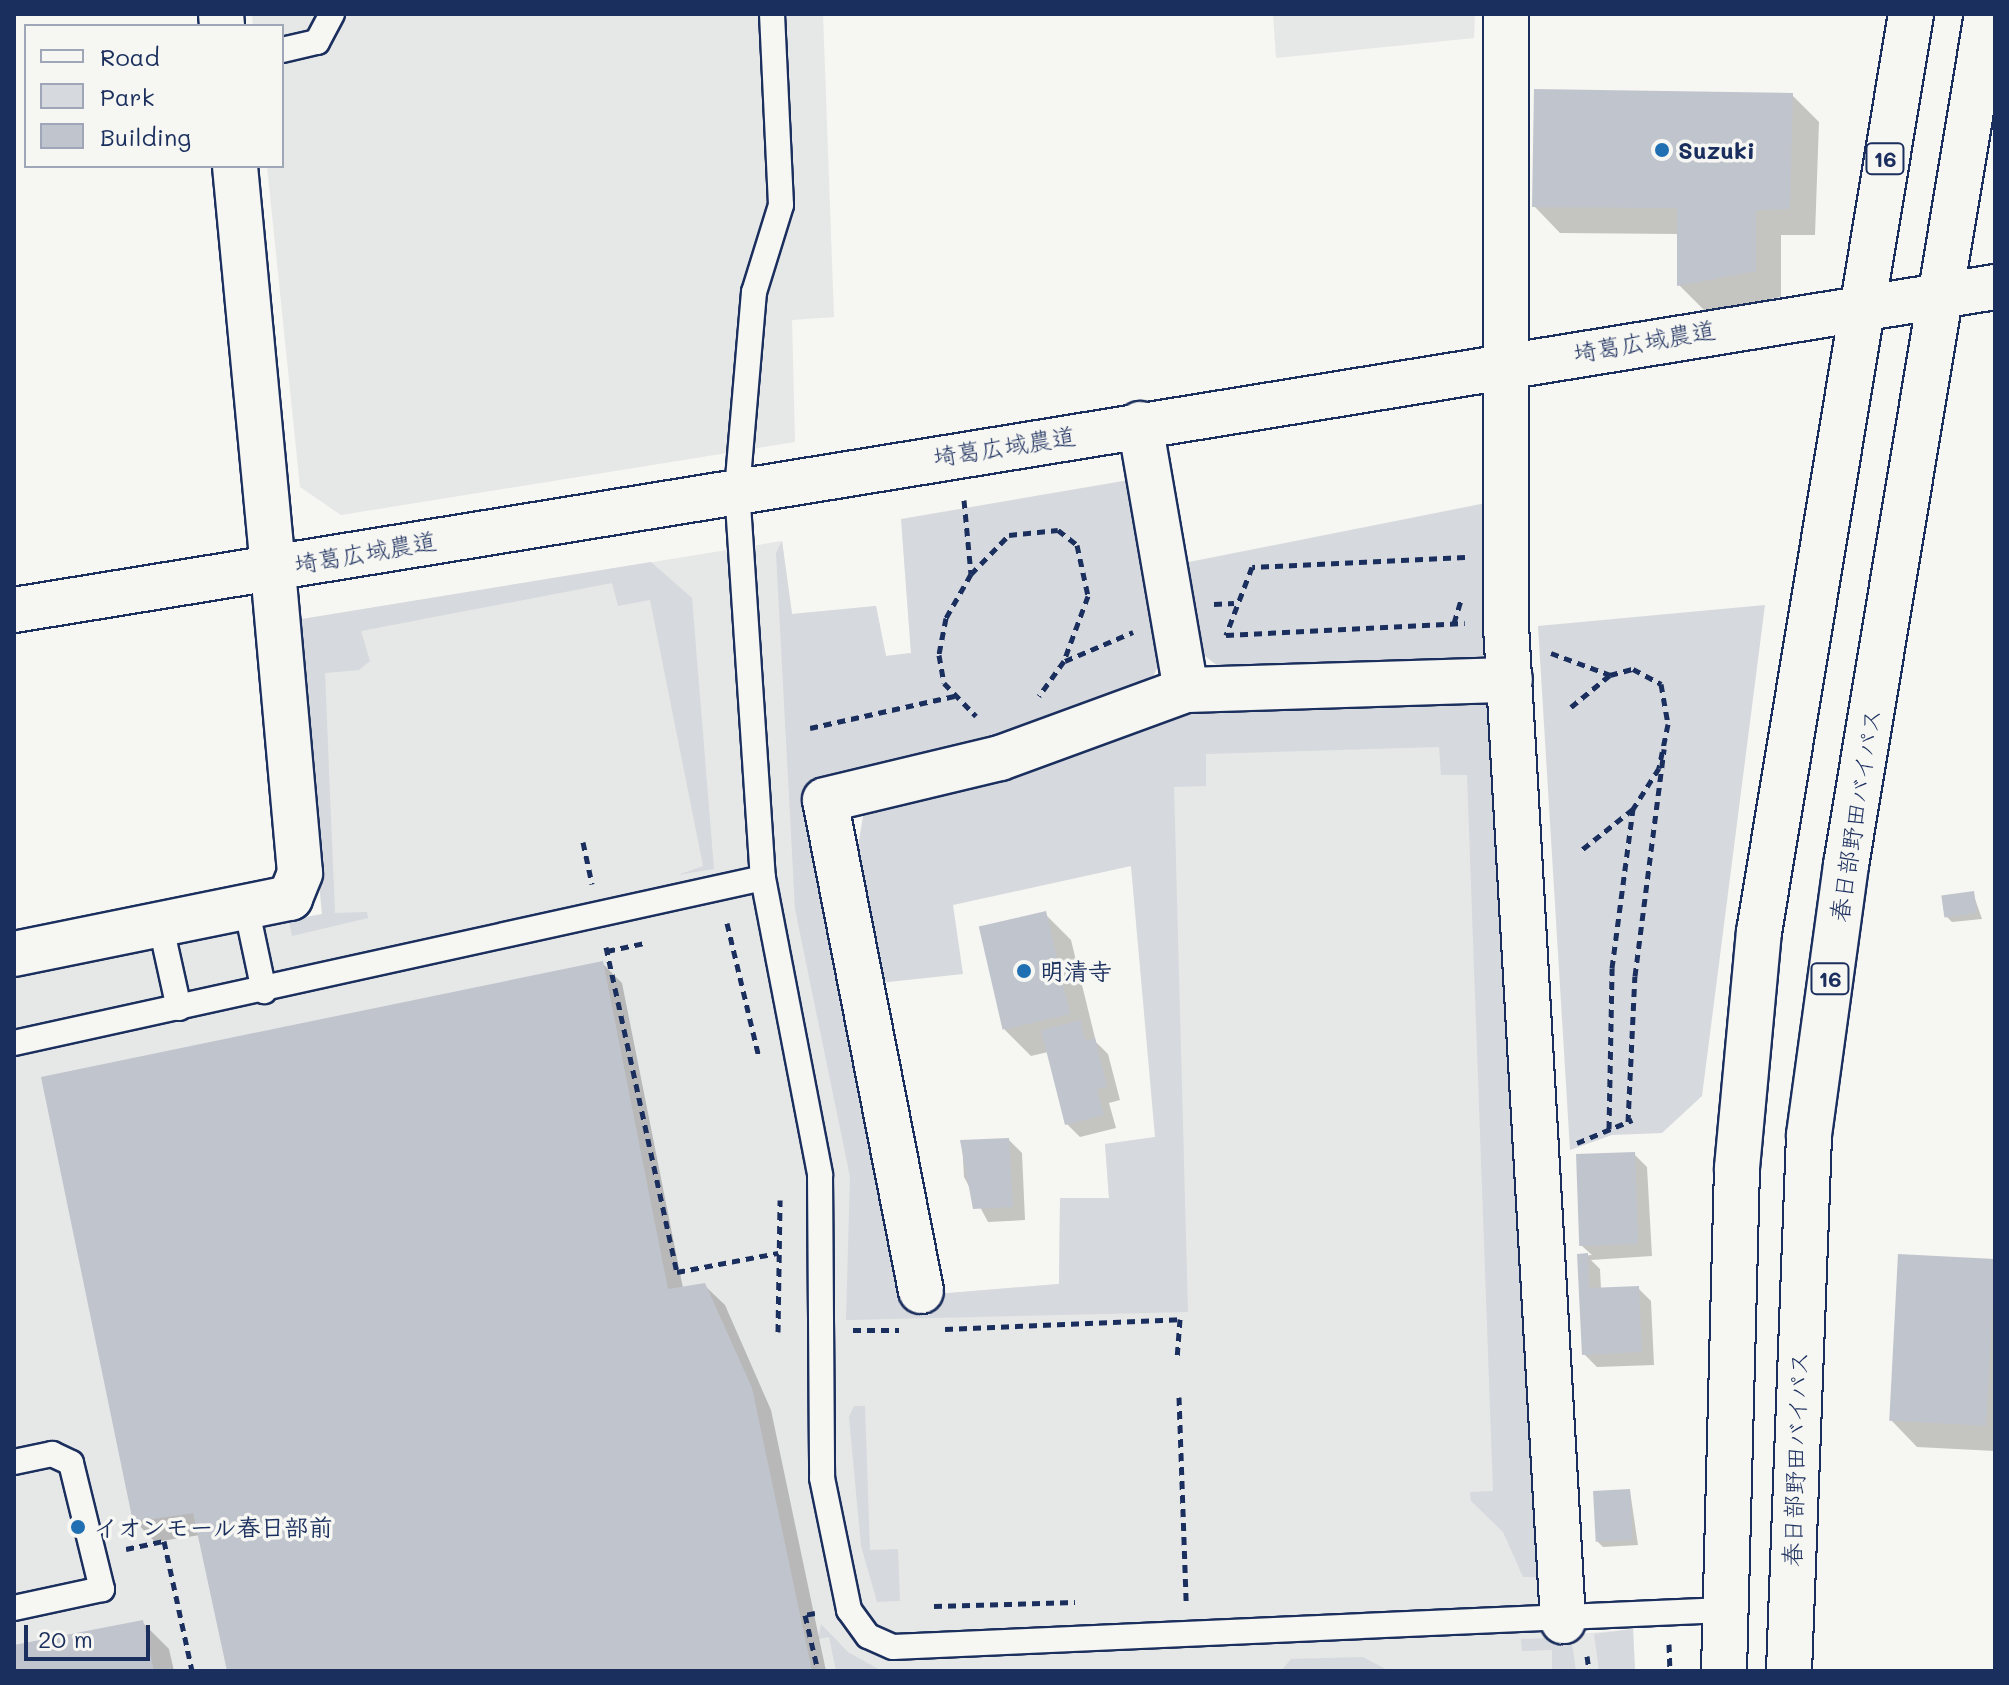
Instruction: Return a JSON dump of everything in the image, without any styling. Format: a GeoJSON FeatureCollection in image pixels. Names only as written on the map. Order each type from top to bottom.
{"type":"FeatureCollection","features":[{"type":"Feature","properties":{"kind":"main road"},"geometry":{"type":"LineString","coordinates":[[1506,14],[1502,365],[1506,626],[1563,1621]]}},
{"type":"Feature","properties":{"kind":"main road","name":"16"},"geometry":{"type":"LineString","coordinates":[[1724,1671],[1737,1168],[1759,932],[1860,305],[1911,14]]}},
{"type":"Feature","properties":{"kind":"main road","name":"春日部野田バイパス"},"geometry":{"type":"LineString","coordinates":[[1789,1671],[1809,1135],[1939,294],[1987,14]]}},
{"type":"Feature","properties":{"kind":"main road"},"geometry":{"type":"LineString","coordinates":[[14,954],[247,911],[290,898],[300,873],[235,168]]}},
{"type":"Feature","properties":{"kind":"main road","name":"埼葛広域農道"},"geometry":{"type":"LineString","coordinates":[[14,610],[1860,305],[1995,287]]}},
{"type":"Feature","properties":{"kind":"main road"},"geometry":{"type":"LineString","coordinates":[[1140,424],[1186,690]]}},
{"type":"Feature","properties":{"kind":"main road"},"geometry":{"type":"LineString","coordinates":[[924,1317],[825,800],[1000,758],[1186,690],[1510,680]]}},
{"type":"Feature","properties":{"kind":"lane"},"geometry":{"type":"LineString","coordinates":[[284,50],[317,42],[332,14]]}},
{"type":"Feature","properties":{"kind":"lane"},"geometry":{"type":"LineString","coordinates":[[772,14],[781,205],[754,292],[737,489],[763,878],[820,1175],[822,1478],[849,1610],[868,1636],[893,1647],[1391,1630],[1724,1610]]}},
{"type":"Feature","properties":{"kind":"lane"},"geometry":{"type":"LineString","coordinates":[[14,1043],[264,991],[763,878]]}},
{"type":"Feature","properties":{"kind":"lane"},"geometry":{"type":"LineString","coordinates":[[247,911],[264,991]]}},
{"type":"Feature","properties":{"kind":"lane"},"geometry":{"type":"LineString","coordinates":[[161,927],[179,1008]]}},
{"type":"Feature","properties":{"kind":"lane"},"geometry":{"type":"LineString","coordinates":[[14,1462],[52,1454],[71,1463],[102,1589],[14,1608]]}},
{"type":"Feature","properties":{"kind":"path"},"geometry":{"type":"LineString","coordinates":[[963,495],[971,574]]}},
{"type":"Feature","properties":{"kind":"path"},"geometry":{"type":"LineString","coordinates":[[988,716],[973,716],[954,696],[939,655],[946,618],[971,574],[1009,535],[1058,530],[1077,545],[1088,596],[1064,661],[1034,700]]}},
{"type":"Feature","properties":{"kind":"path"},"geometry":{"type":"LineString","coordinates":[[1470,570],[1473,556],[1252,567],[1226,635],[1454,623],[1506,626]]}},
{"type":"Feature","properties":{"kind":"path"},"geometry":{"type":"LineString","coordinates":[[1454,623],[1466,583]]}},
{"type":"Feature","properties":{"kind":"path"},"geometry":{"type":"LineString","coordinates":[[1064,661],[1175,618]]}},
{"type":"Feature","properties":{"kind":"path"},"geometry":{"type":"LineString","coordinates":[[1556,656],[1610,675]]}},
{"type":"Feature","properties":{"kind":"path"},"geometry":{"type":"LineString","coordinates":[[1571,707],[1610,675],[1633,669],[1661,684],[1664,749],[1635,976],[1630,1121],[1573,1145]]}},
{"type":"Feature","properties":{"kind":"path"},"geometry":{"type":"LineString","coordinates":[[810,728],[954,696]]}},
{"type":"Feature","properties":{"kind":"path"},"geometry":{"type":"LineString","coordinates":[[1609,1129],[1612,968],[1633,809],[1664,749]]}},
{"type":"Feature","properties":{"kind":"path"},"geometry":{"type":"LineString","coordinates":[[1579,852],[1633,809]]}},
{"type":"Feature","properties":{"kind":"path"},"geometry":{"type":"LineString","coordinates":[[583,842],[595,896]]}},
{"type":"Feature","properties":{"kind":"path"},"geometry":{"type":"LineString","coordinates":[[732,922],[763,1073]]}},
{"type":"Feature","properties":{"kind":"path"},"geometry":{"type":"LineString","coordinates":[[645,943],[606,948],[677,1272],[778,1253]]}},
{"type":"Feature","properties":{"kind":"path"},"geometry":{"type":"LineString","coordinates":[[778,1332],[780,1200]]}},
{"type":"Feature","properties":{"kind":"path"},"geometry":{"type":"LineString","coordinates":[[847,1330],[924,1317],[1180,1319],[1177,1359]]}},
{"type":"Feature","properties":{"kind":"path"},"geometry":{"type":"LineString","coordinates":[[1179,1397],[1186,1615]]}},
{"type":"Feature","properties":{"kind":"path"},"geometry":{"type":"LineString","coordinates":[[934,1606],[1085,1601]]}},
{"type":"Feature","properties":{"kind":"path"},"geometry":{"type":"LineString","coordinates":[[818,1671],[805,1615],[828,1610]]}},
{"type":"Feature","properties":{"kind":"shaded area"},"geometry":{"type":"Polygon","coordinates":[[[252,14],[823,14],[834,317],[792,320],[795,442],[341,515],[300,487],[267,168],[284,168],[284,24],[253,24],[252,14]]]}},
{"type":"Feature","properties":{"kind":"shaded area"},"geometry":{"type":"Polygon","coordinates":[[[1273,14],[1475,14],[1474,38],[1276,58],[1273,14]]]}},
{"type":"Feature","properties":{"kind":"shaded area"},"geometry":{"type":"Polygon","coordinates":[[[901,519],[927,756],[807,782],[913,1296],[1059,1284],[1060,1198],[1109,1198],[1105,1144],[1156,1137],[1131,865],[1091,750],[1483,700],[1546,1637],[1633,1629],[1635,1671],[14,1671],[14,972],[322,915],[296,620],[782,541],[792,614],[876,606],[886,656],[911,653],[901,519]]]}},
{"type":"Feature","properties":{"kind":"green space"},"geometry":{"type":"Polygon","coordinates":[[[1129,480],[1162,657],[1151,681],[997,740],[807,782],[913,1296],[1059,1284],[1060,1198],[1109,1198],[1105,1144],[1155,1137],[1131,866],[953,905],[963,974],[879,983],[856,859],[864,810],[1091,750],[1184,712],[1483,700],[1497,714],[1543,1577],[1523,1577],[1503,1532],[1471,1501],[1470,1492],[1493,1491],[1467,775],[1441,775],[1439,747],[1206,754],[1206,786],[1174,787],[1188,1312],[846,1320],[850,1177],[795,909],[776,553],[782,541],[792,614],[876,606],[886,656],[911,653],[901,519],[1129,480]]]}},
{"type":"Feature","properties":{"kind":"green space"},"geometry":{"type":"Polygon","coordinates":[[[1486,503],[1492,649],[1477,661],[1224,671],[1200,652],[1184,563],[1486,503]]]}},
{"type":"Feature","properties":{"kind":"green space"},"geometry":{"type":"Polygon","coordinates":[[[651,562],[692,598],[714,869],[678,875],[703,866],[650,600],[618,606],[612,583],[361,631],[370,661],[359,670],[325,673],[335,913],[367,912],[368,918],[292,936],[289,920],[322,914],[296,620],[651,562]]]}},
{"type":"Feature","properties":{"kind":"green space"},"geometry":{"type":"Polygon","coordinates":[[[1765,605],[1702,1096],[1662,1133],[1612,1135],[1570,1150],[1538,626],[1765,605]]]}},
{"type":"Feature","properties":{"kind":"green space"},"geometry":{"type":"Polygon","coordinates":[[[854,1406],[865,1406],[870,1550],[898,1549],[900,1601],[877,1602],[861,1546],[849,1417],[854,1406]]]}},
{"type":"Feature","properties":{"kind":"green space"},"geometry":{"type":"Polygon","coordinates":[[[821,1624],[848,1652],[882,1671],[836,1671],[829,1637],[818,1639],[821,1624]]]}},
{"type":"Feature","properties":{"kind":"green space"},"geometry":{"type":"Polygon","coordinates":[[[1633,1629],[1635,1671],[1599,1671],[1594,1634],[1633,1629]]]}},
{"type":"Feature","properties":{"kind":"green space"},"geometry":{"type":"Polygon","coordinates":[[[1571,1637],[1576,1671],[1552,1671],[1552,1650],[1522,1651],[1521,1639],[1571,1637]]]}},
{"type":"Feature","properties":{"kind":"green space"},"geometry":{"type":"Polygon","coordinates":[[[1363,1657],[1389,1671],[1281,1671],[1291,1659],[1363,1657]]]}},
{"type":"Feature","properties":{"kind":"building","name":"Suzuki"},"geometry":{"type":"Polygon","coordinates":[[[1534,89],[1793,93],[1790,209],[1756,210],[1756,271],[1677,286],[1677,208],[1532,207],[1534,89]]]}},
{"type":"Feature","properties":{"kind":"building"},"geometry":{"type":"Polygon","coordinates":[[[1974,891],[1977,913],[1944,917],[1941,896],[1974,891]]]}},
{"type":"Feature","properties":{"kind":"building","name":"明清寺"},"geometry":{"type":"Polygon","coordinates":[[[1046,911],[1070,1014],[1003,1030],[979,927],[1046,911]]]}},
{"type":"Feature","properties":{"kind":"building"},"geometry":{"type":"Polygon","coordinates":[[[603,961],[668,1289],[705,1283],[752,1388],[812,1671],[227,1671],[193,1513],[133,1522],[41,1077],[603,961]]]}},
{"type":"Feature","properties":{"kind":"building"},"geometry":{"type":"Polygon","coordinates":[[[1081,1020],[1085,1041],[1095,1038],[1107,1087],[1097,1089],[1104,1115],[1065,1125],[1041,1030],[1081,1020]]]}},
{"type":"Feature","properties":{"kind":"building"},"geometry":{"type":"Polygon","coordinates":[[[1009,1138],[1013,1207],[973,1209],[960,1140],[1009,1138]]]}},
{"type":"Feature","properties":{"kind":"building"},"geometry":{"type":"Polygon","coordinates":[[[1635,1152],[1638,1244],[1579,1246],[1576,1154],[1635,1152]]]}},
{"type":"Feature","properties":{"kind":"building"},"geometry":{"type":"Polygon","coordinates":[[[1588,1253],[1589,1288],[1639,1286],[1642,1352],[1582,1355],[1577,1254],[1588,1253]]]}},
{"type":"Feature","properties":{"kind":"building"},"geometry":{"type":"Polygon","coordinates":[[[1898,1254],[1995,1259],[1986,1426],[1889,1421],[1898,1254]]]}},
{"type":"Feature","properties":{"kind":"building"},"geometry":{"type":"Polygon","coordinates":[[[1630,1489],[1633,1540],[1596,1542],[1593,1491],[1630,1489]]]}},
{"type":"Feature","properties":{"kind":"building"},"geometry":{"type":"Polygon","coordinates":[[[143,1620],[154,1671],[14,1671],[14,1645],[143,1620]]]}},
{"type":"Feature","properties":{"kind":"place","name":"Suzuki"},"geometry":{"type":"Point","coordinates":[1662,150]}},
{"type":"Feature","properties":{"kind":"place","name":"明清寺"},"geometry":{"type":"Point","coordinates":[1024,971]}},
{"type":"Feature","properties":{"kind":"place","name":"イオンモール春日部前"},"geometry":{"type":"Point","coordinates":[78,1527]}}]}
